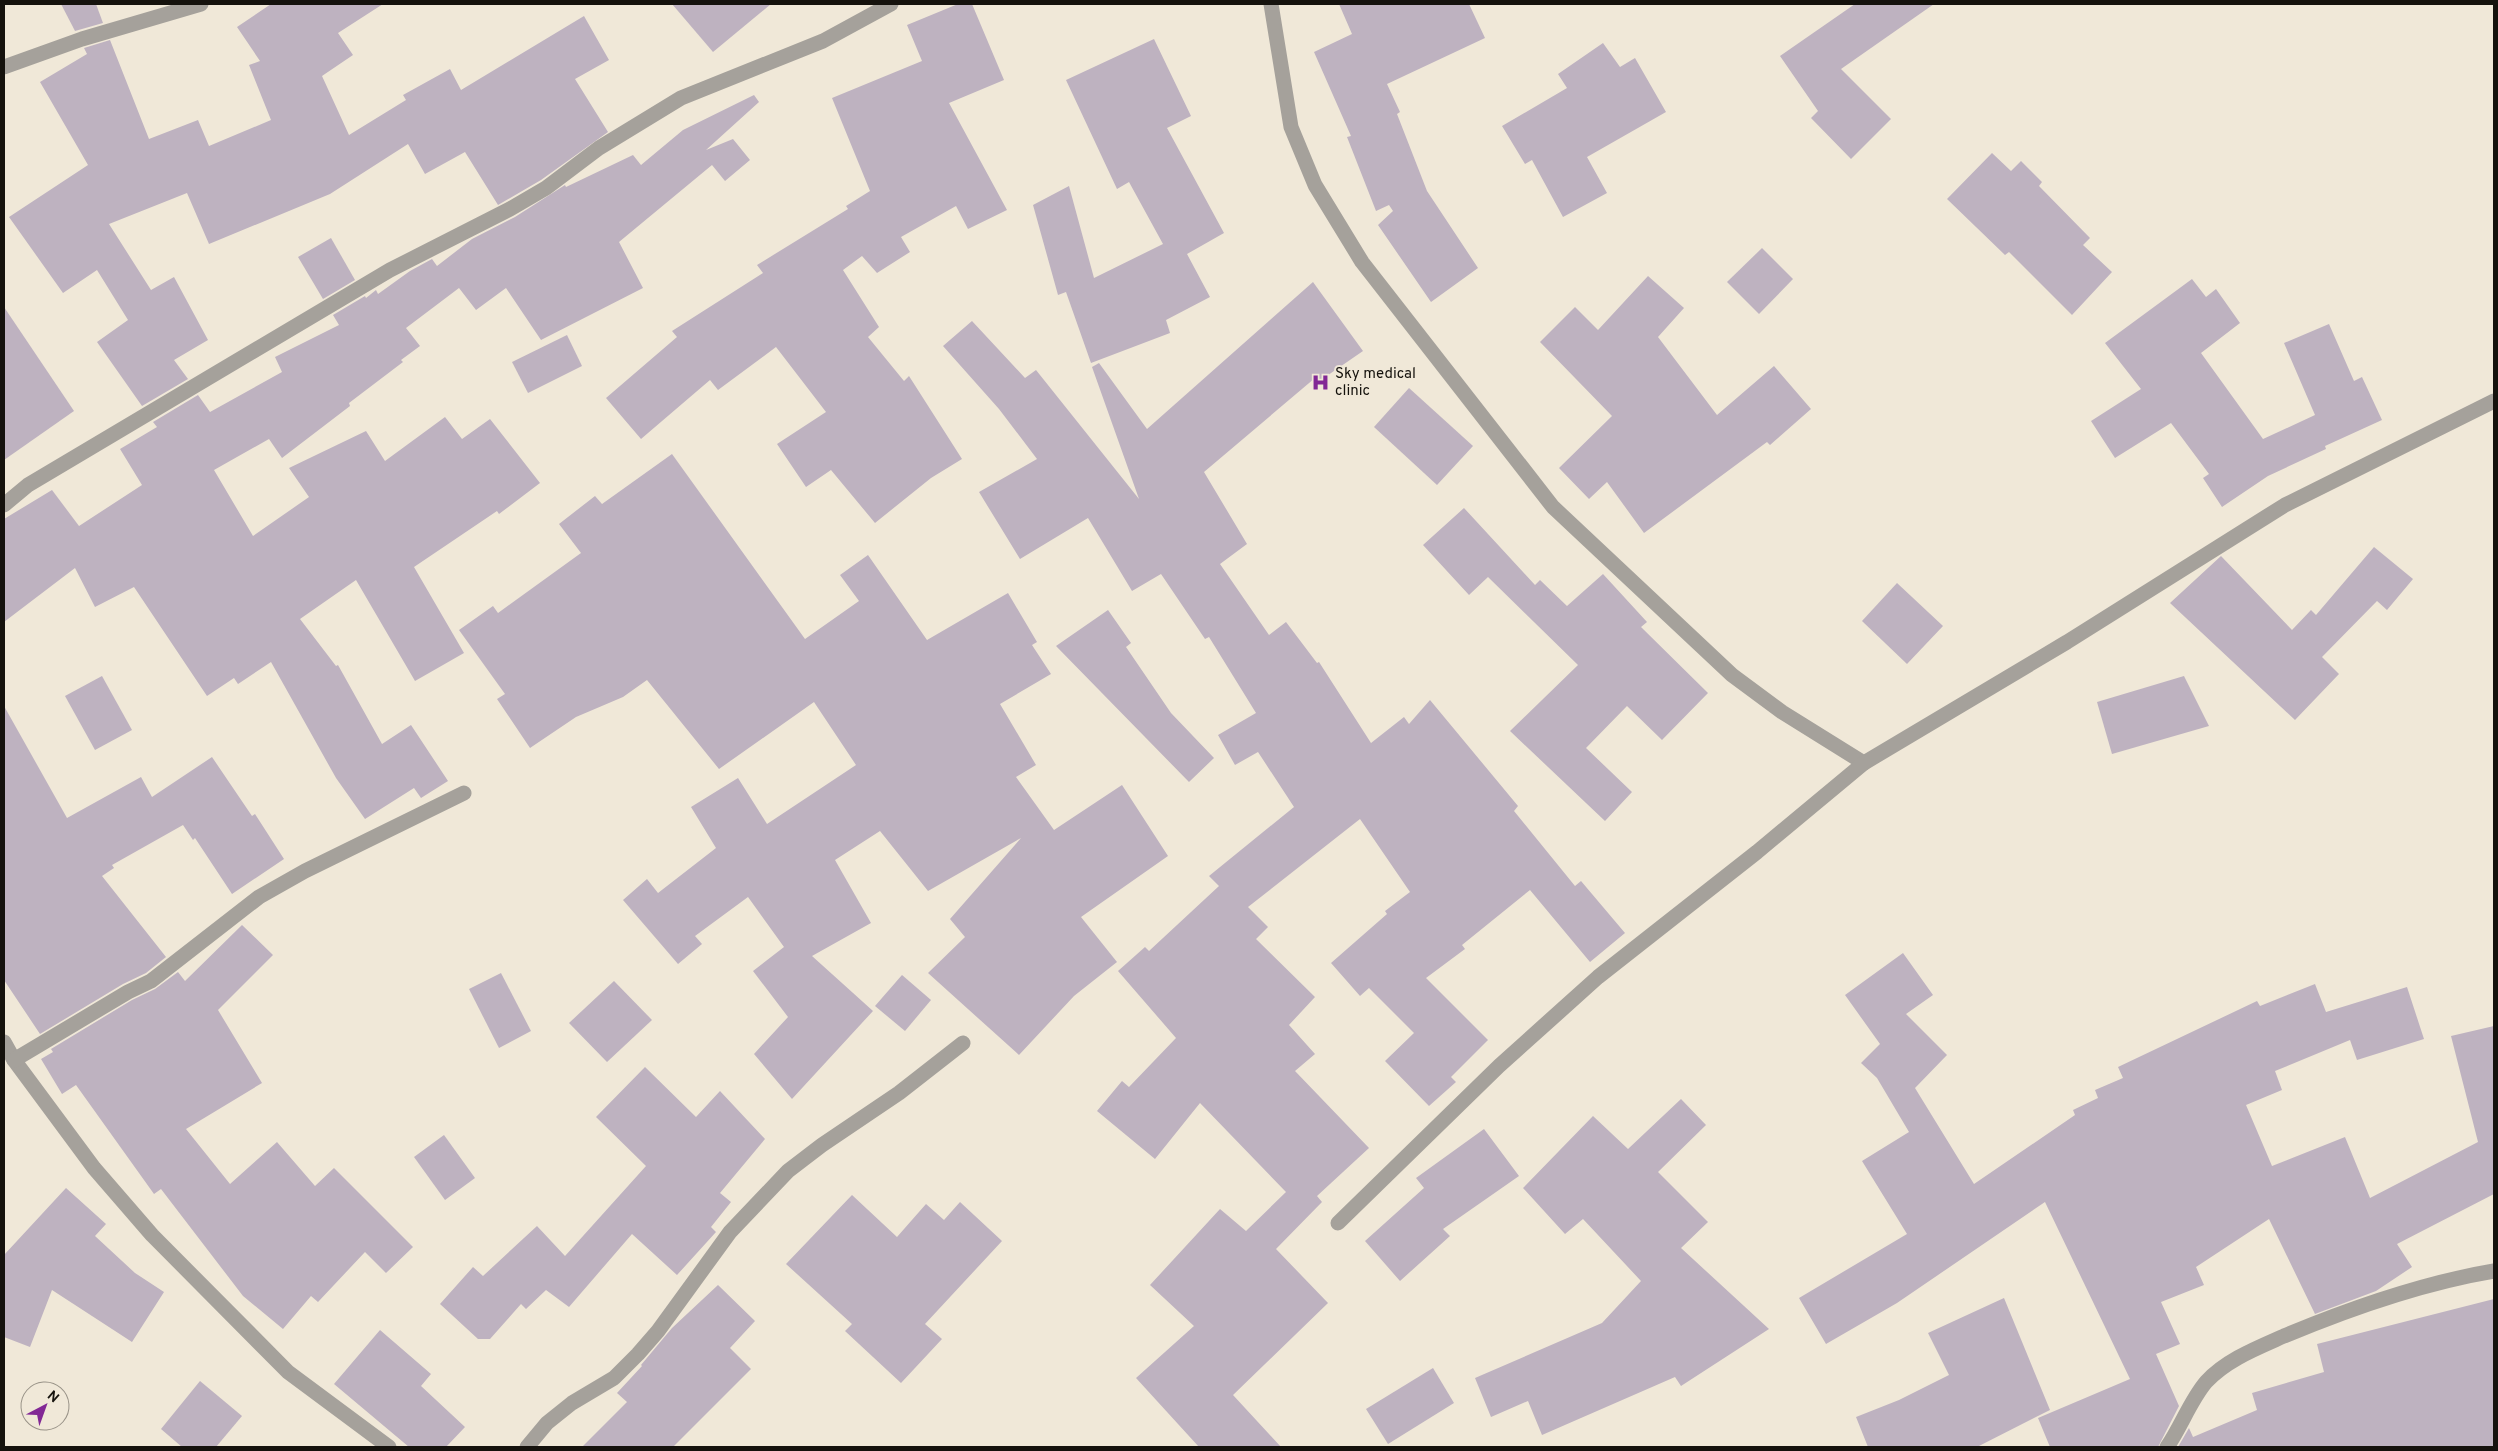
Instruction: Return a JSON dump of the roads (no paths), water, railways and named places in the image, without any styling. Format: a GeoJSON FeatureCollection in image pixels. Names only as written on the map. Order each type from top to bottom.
{"type":"FeatureCollection","features":[{"type":"Feature","properties":{"kind":"street"},"geometry":{"type":"LineString","coordinates":[[4,67],[82,39],[201,4]]}},
{"type":"Feature","properties":{"kind":"street"},"geometry":{"type":"LineString","coordinates":[[4,504],[50,472],[210,379],[390,270],[510,209],[539,192],[599,148],[681,98],[822,41],[892,4]]}},
{"type":"Feature","properties":{"kind":"street"},"geometry":{"type":"LineString","coordinates":[[1271,4],[1291,127],[1315,185],[1362,262],[1547,500],[1732,675],[1782,712],[1864,763]]}},
{"type":"Feature","properties":{"kind":"street"},"geometry":{"type":"LineString","coordinates":[[1338,1223],[1499,1066],[1598,977],[1756,852],[1864,763],[2067,642],[2285,505],[2494,401]]}},
{"type":"Feature","properties":{"kind":"street"},"geometry":{"type":"LineString","coordinates":[[14,1060],[128,992],[151,982],[259,897],[305,871],[464,793]]}},
{"type":"Feature","properties":{"kind":"street"},"geometry":{"type":"LineString","coordinates":[[4,1042],[14,1060],[94,1168],[152,1235],[288,1372],[389,1447]]}},
{"type":"Feature","properties":{"kind":"street"},"geometry":{"type":"LineString","coordinates":[[526,1447],[547,1423],[572,1403],[614,1378],[638,1354],[658,1331],[730,1232],[788,1171],[822,1145],[899,1093],[963,1044]]}},
{"type":"Feature","properties":{"kind":"street"},"geometry":{"type":"LineString","coordinates":[[2167,1447],[2206,1382],[2227,1365],[2256,1348],[2332,1316],[2418,1289],[2494,1271]]}},
{"type":"Feature","properties":{"kind":"place","name":"Sky medical clinic"},"geometry":{"type":"Point","coordinates":[1321,382]}}]}
